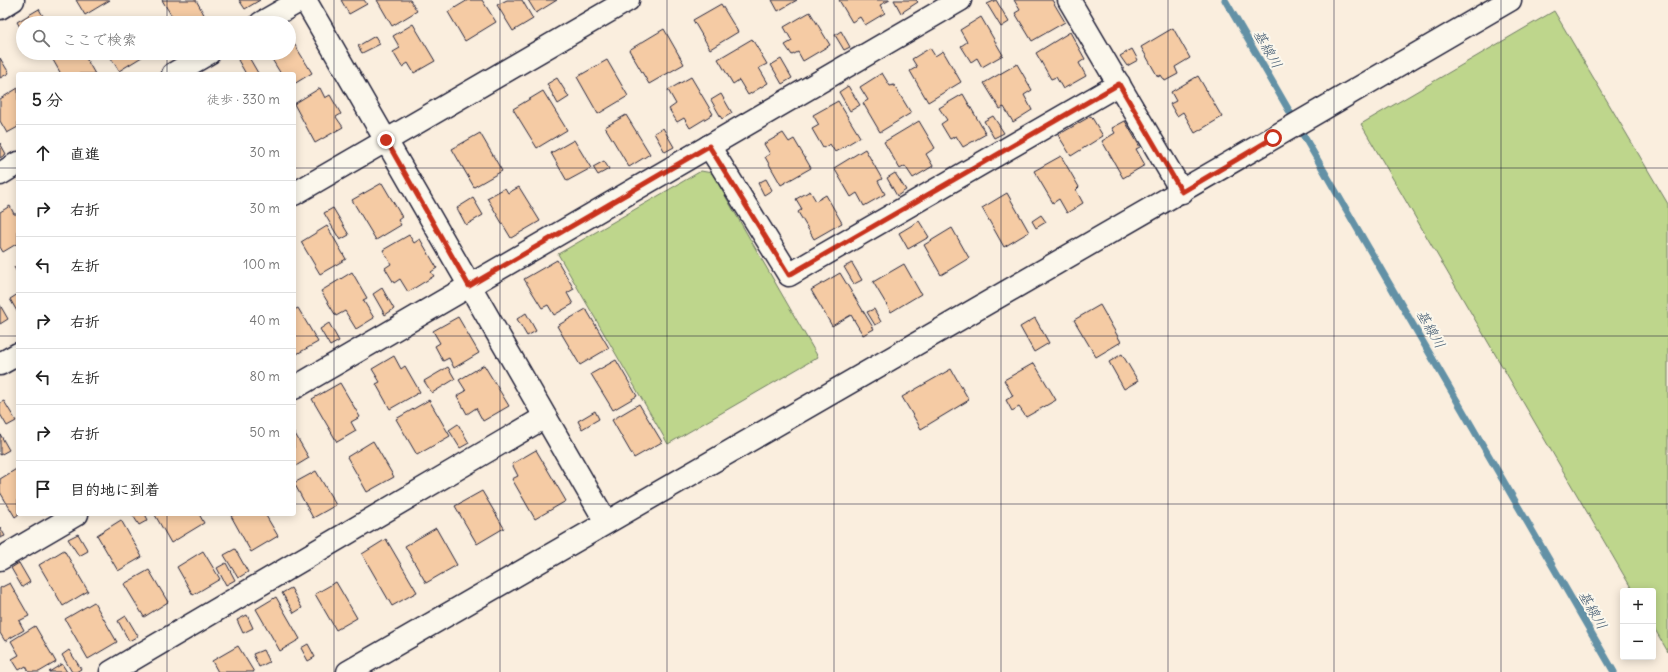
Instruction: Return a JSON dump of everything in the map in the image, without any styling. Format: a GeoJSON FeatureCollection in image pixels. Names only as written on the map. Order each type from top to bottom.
{"type":"FeatureCollection","features":[{"type":"Feature","properties":{"kind":"street"},"geometry":{"type":"LineString","coordinates":[[0,8],[13,0]]}},
{"type":"Feature","properties":{"kind":"street"},"geometry":{"type":"LineString","coordinates":[[273,16],[301,0]]}},
{"type":"Feature","properties":{"kind":"street"},"geometry":{"type":"LineString","coordinates":[[304,0],[606,522]]}},
{"type":"Feature","properties":{"kind":"street"},"geometry":{"type":"LineString","coordinates":[[296,193],[628,0]]}},
{"type":"Feature","properties":{"kind":"street"},"geometry":{"type":"LineString","coordinates":[[296,387],[960,0]]}},
{"type":"Feature","properties":{"kind":"street"},"geometry":{"type":"LineString","coordinates":[[1069,0],[1182,192]]}},
{"type":"Feature","properties":{"kind":"street"},"geometry":{"type":"LineString","coordinates":[[348,672],[606,522],[1182,192],[1510,0]]}},
{"type":"Feature","properties":{"kind":"street"},"geometry":{"type":"LineString","coordinates":[[176,72],[197,60]]}},
{"type":"Feature","properties":{"kind":"street"},"geometry":{"type":"LineString","coordinates":[[709,146],[789,275],[1119,84]]}},
{"type":"Feature","properties":{"kind":"street"},"geometry":{"type":"LineString","coordinates":[[0,174],[16,164]]}},
{"type":"Feature","properties":{"kind":"street"},"geometry":{"type":"LineString","coordinates":[[0,364],[16,355]]}},
{"type":"Feature","properties":{"kind":"street"},"geometry":{"type":"LineString","coordinates":[[111,672],[546,417]]}},
{"type":"Feature","properties":{"kind":"street"},"geometry":{"type":"LineString","coordinates":[[0,559],[75,516]]}},
{"type":"Feature","properties":{"kind":"green space"},"geometry":{"type":"Polygon","coordinates":[[[1554,11],[1668,204],[1668,652],[1656,631],[1656,588],[1631,588],[1361,124],[1554,11]]]}},
{"type":"Feature","properties":{"kind":"green space"},"geometry":{"type":"Polygon","coordinates":[[[701,171],[712,173],[818,357],[668,444],[558,254],[701,171]]]}},
{"type":"Feature","properties":{"kind":"building"},"geometry":{"type":"Polygon","coordinates":[[[76,0],[110,0],[85,15],[76,0]]]}},
{"type":"Feature","properties":{"kind":"building"},"geometry":{"type":"Polygon","coordinates":[[[162,0],[196,0],[205,16],[172,16],[162,0]]]}},
{"type":"Feature","properties":{"kind":"building"},"geometry":{"type":"Polygon","coordinates":[[[239,0],[260,0],[245,9],[239,0]]]}},
{"type":"Feature","properties":{"kind":"building"},"geometry":{"type":"Polygon","coordinates":[[[341,0],[364,0],[367,4],[349,14],[341,0]]]}},
{"type":"Feature","properties":{"kind":"building"},"geometry":{"type":"Polygon","coordinates":[[[377,0],[410,0],[417,11],[392,26],[377,0]]]}},
{"type":"Feature","properties":{"kind":"building"},"geometry":{"type":"Polygon","coordinates":[[[468,0],[482,0],[496,22],[465,41],[448,12],[468,0]]]}},
{"type":"Feature","properties":{"kind":"building"},"geometry":{"type":"Polygon","coordinates":[[[507,0],[522,0],[533,19],[513,31],[497,5],[507,0]]]}},
{"type":"Feature","properties":{"kind":"building"},"geometry":{"type":"Polygon","coordinates":[[[528,0],[557,0],[536,13],[528,0]]]}},
{"type":"Feature","properties":{"kind":"building"},"geometry":{"type":"Polygon","coordinates":[[[772,0],[797,0],[778,11],[772,0]]]}},
{"type":"Feature","properties":{"kind":"building"},"geometry":{"type":"Polygon","coordinates":[[[839,0],[890,0],[880,5],[885,13],[865,25],[860,17],[852,22],[839,0]]]}},
{"type":"Feature","properties":{"kind":"building"},"geometry":{"type":"Polygon","coordinates":[[[894,0],[916,0],[918,2],[901,13],[894,0]]]}},
{"type":"Feature","properties":{"kind":"building"},"geometry":{"type":"Polygon","coordinates":[[[996,0],[1009,22],[1001,27],[987,4],[996,0]]]}},
{"type":"Feature","properties":{"kind":"building"},"geometry":{"type":"Polygon","coordinates":[[[1014,0],[1052,0],[1065,22],[1032,41],[1015,13],[1020,10],[1014,0]]]}},
{"type":"Feature","properties":{"kind":"building"},"geometry":{"type":"Polygon","coordinates":[[[721,4],[738,32],[710,49],[693,20],[721,4]]]}},
{"type":"Feature","properties":{"kind":"building"},"geometry":{"type":"Polygon","coordinates":[[[39,9],[43,16],[27,16],[39,9]]]}},
{"type":"Feature","properties":{"kind":"building"},"geometry":{"type":"Polygon","coordinates":[[[810,12],[830,45],[803,61],[798,52],[792,55],[785,45],[792,41],[784,27],[810,12]]]}},
{"type":"Feature","properties":{"kind":"building"},"geometry":{"type":"Polygon","coordinates":[[[981,17],[1003,55],[982,67],[977,58],[971,62],[961,46],[967,42],[960,30],[981,17]]]}},
{"type":"Feature","properties":{"kind":"building"},"geometry":{"type":"Polygon","coordinates":[[[413,24],[435,61],[414,73],[408,63],[402,67],[393,52],[400,48],[393,36],[413,24]]]}},
{"type":"Feature","properties":{"kind":"building"},"geometry":{"type":"Polygon","coordinates":[[[1173,28],[1190,58],[1175,67],[1178,74],[1165,81],[1161,75],[1158,77],[1141,47],[1173,28]]]}},
{"type":"Feature","properties":{"kind":"building"},"geometry":{"type":"Polygon","coordinates":[[[664,29],[684,64],[649,84],[629,50],[664,29]]]}},
{"type":"Feature","properties":{"kind":"building"},"geometry":{"type":"Polygon","coordinates":[[[841,31],[850,47],[844,50],[835,35],[841,31]]]}},
{"type":"Feature","properties":{"kind":"building"},"geometry":{"type":"Polygon","coordinates":[[[1070,32],[1085,59],[1079,63],[1086,76],[1063,89],[1056,77],[1051,79],[1036,53],[1070,32]]]}},
{"type":"Feature","properties":{"kind":"building"},"geometry":{"type":"Polygon","coordinates":[[[375,36],[380,44],[362,53],[358,46],[375,36]]]}},
{"type":"Feature","properties":{"kind":"building"},"geometry":{"type":"Polygon","coordinates":[[[752,39],[767,64],[759,68],[768,83],[748,95],[739,80],[733,84],[718,59],[752,39]]]}},
{"type":"Feature","properties":{"kind":"building"},"geometry":{"type":"Polygon","coordinates":[[[296,47],[312,73],[296,83],[296,72],[280,72],[272,60],[296,60],[296,47]]]}},
{"type":"Feature","properties":{"kind":"building"},"geometry":{"type":"Polygon","coordinates":[[[930,48],[935,56],[943,51],[961,82],[928,102],[910,71],[917,67],[912,59],[930,48]]]}},
{"type":"Feature","properties":{"kind":"building"},"geometry":{"type":"Polygon","coordinates":[[[1132,49],[1138,60],[1127,66],[1120,56],[1132,49]]]}},
{"type":"Feature","properties":{"kind":"building"},"geometry":{"type":"Polygon","coordinates":[[[0,58],[9,73],[0,78],[0,58]]]}},
{"type":"Feature","properties":{"kind":"building"},"geometry":{"type":"Polygon","coordinates":[[[781,59],[792,78],[782,84],[771,65],[781,59]]]}},
{"type":"Feature","properties":{"kind":"building"},"geometry":{"type":"Polygon","coordinates":[[[53,60],[87,60],[94,72],[60,72],[53,60]]]}},
{"type":"Feature","properties":{"kind":"building"},"geometry":{"type":"Polygon","coordinates":[[[112,60],[137,60],[119,71],[112,60]]]}},
{"type":"Feature","properties":{"kind":"building"},"geometry":{"type":"Polygon","coordinates":[[[238,60],[250,60],[257,72],[245,72],[238,60]]]}},
{"type":"Feature","properties":{"kind":"building"},"geometry":{"type":"Polygon","coordinates":[[[607,60],[628,96],[598,114],[577,77],[607,60]]]}},
{"type":"Feature","properties":{"kind":"building"},"geometry":{"type":"Polygon","coordinates":[[[1017,64],[1032,90],[1024,95],[1032,110],[1013,122],[1004,107],[1000,109],[984,83],[1017,64]]]}},
{"type":"Feature","properties":{"kind":"building"},"geometry":{"type":"Polygon","coordinates":[[[882,73],[890,86],[894,85],[911,113],[880,132],[863,103],[868,100],[860,87],[882,73]]]}},
{"type":"Feature","properties":{"kind":"building"},"geometry":{"type":"Polygon","coordinates":[[[1198,76],[1222,117],[1195,133],[1183,112],[1177,116],[1170,104],[1176,101],[1171,92],[1198,76]]]}},
{"type":"Feature","properties":{"kind":"building"},"geometry":{"type":"Polygon","coordinates":[[[691,77],[713,114],[690,128],[684,118],[677,122],[669,109],[676,104],[668,90],[691,77]]]}},
{"type":"Feature","properties":{"kind":"building"},"geometry":{"type":"Polygon","coordinates":[[[557,78],[569,97],[558,104],[547,84],[557,78]]]}},
{"type":"Feature","properties":{"kind":"building"},"geometry":{"type":"Polygon","coordinates":[[[848,86],[860,105],[850,111],[839,92],[848,86]]]}},
{"type":"Feature","properties":{"kind":"building"},"geometry":{"type":"Polygon","coordinates":[[[320,88],[325,98],[330,95],[341,114],[336,117],[343,127],[315,143],[296,108],[296,103],[320,88]]]}},
{"type":"Feature","properties":{"kind":"building"},"geometry":{"type":"Polygon","coordinates":[[[16,89],[16,128],[7,133],[0,121],[0,99],[16,89]]]}},
{"type":"Feature","properties":{"kind":"building"},"geometry":{"type":"Polygon","coordinates":[[[543,91],[567,130],[537,148],[513,109],[543,91]]]}},
{"type":"Feature","properties":{"kind":"building"},"geometry":{"type":"Polygon","coordinates":[[[721,94],[732,113],[722,119],[711,100],[721,94]]]}},
{"type":"Feature","properties":{"kind":"building"},"geometry":{"type":"Polygon","coordinates":[[[963,94],[986,134],[963,147],[956,136],[950,139],[941,124],[947,120],[939,108],[963,94]]]}},
{"type":"Feature","properties":{"kind":"building"},"geometry":{"type":"Polygon","coordinates":[[[838,101],[860,137],[835,152],[830,144],[823,148],[812,129],[819,125],[813,115],[838,101]]]}},
{"type":"Feature","properties":{"kind":"building"},"geometry":{"type":"Polygon","coordinates":[[[626,115],[650,154],[629,167],[605,127],[626,115]]]}},
{"type":"Feature","properties":{"kind":"building"},"geometry":{"type":"Polygon","coordinates":[[[993,116],[1004,133],[994,138],[984,121],[993,116]]]}},
{"type":"Feature","properties":{"kind":"building"},"geometry":{"type":"Polygon","coordinates":[[[1091,116],[1103,136],[1071,156],[1058,135],[1091,116]]]}},
{"type":"Feature","properties":{"kind":"building"},"geometry":{"type":"Polygon","coordinates":[[[919,121],[935,148],[926,154],[933,166],[913,178],[905,166],[900,169],[884,142],[919,121]]]}},
{"type":"Feature","properties":{"kind":"building"},"geometry":{"type":"Polygon","coordinates":[[[1125,121],[1140,147],[1136,149],[1145,165],[1123,178],[1102,141],[1115,133],[1112,128],[1125,121]]]}},
{"type":"Feature","properties":{"kind":"building"},"geometry":{"type":"Polygon","coordinates":[[[663,128],[674,147],[665,152],[654,133],[663,128]]]}},
{"type":"Feature","properties":{"kind":"building"},"geometry":{"type":"Polygon","coordinates":[[[480,133],[502,171],[474,187],[452,149],[480,133]]]}},
{"type":"Feature","properties":{"kind":"building"},"geometry":{"type":"Polygon","coordinates":[[[783,133],[789,142],[794,139],[811,168],[781,185],[765,157],[770,154],[764,144],[783,133]]]}},
{"type":"Feature","properties":{"kind":"building"},"geometry":{"type":"Polygon","coordinates":[[[574,140],[591,168],[567,181],[551,153],[574,140]]]}},
{"type":"Feature","properties":{"kind":"building"},"geometry":{"type":"Polygon","coordinates":[[[0,143],[6,154],[0,158],[0,143]]]}},
{"type":"Feature","properties":{"kind":"building"},"geometry":{"type":"Polygon","coordinates":[[[865,149],[882,179],[878,181],[885,194],[864,206],[857,193],[851,197],[834,168],[865,149]]]}},
{"type":"Feature","properties":{"kind":"building"},"geometry":{"type":"Polygon","coordinates":[[[1061,156],[1079,187],[1076,190],[1083,203],[1067,213],[1059,199],[1053,203],[1034,171],[1061,156]]]}},
{"type":"Feature","properties":{"kind":"building"},"geometry":{"type":"Polygon","coordinates":[[[604,161],[609,169],[598,175],[593,167],[604,161]]]}},
{"type":"Feature","properties":{"kind":"building"},"geometry":{"type":"Polygon","coordinates":[[[895,173],[906,190],[897,196],[887,178],[895,173]]]}},
{"type":"Feature","properties":{"kind":"building"},"geometry":{"type":"Polygon","coordinates":[[[766,179],[772,190],[764,195],[758,183],[766,179]]]}},
{"type":"Feature","properties":{"kind":"building"},"geometry":{"type":"Polygon","coordinates":[[[382,183],[402,217],[398,220],[401,225],[376,240],[352,200],[382,183]]]}},
{"type":"Feature","properties":{"kind":"building"},"geometry":{"type":"Polygon","coordinates":[[[519,187],[540,221],[511,238],[487,198],[505,188],[508,193],[519,187]]]}},
{"type":"Feature","properties":{"kind":"building"},"geometry":{"type":"Polygon","coordinates":[[[810,191],[816,201],[826,195],[842,223],[814,239],[798,212],[802,209],[796,199],[810,191]]]}},
{"type":"Feature","properties":{"kind":"building"},"geometry":{"type":"Polygon","coordinates":[[[1007,193],[1029,232],[1004,247],[982,208],[1007,193]]]}},
{"type":"Feature","properties":{"kind":"building"},"geometry":{"type":"Polygon","coordinates":[[[473,198],[483,215],[466,225],[457,208],[473,198]]]}},
{"type":"Feature","properties":{"kind":"building"},"geometry":{"type":"Polygon","coordinates":[[[10,206],[14,214],[16,214],[16,244],[3,252],[0,247],[0,212],[10,206]]]}},
{"type":"Feature","properties":{"kind":"building"},"geometry":{"type":"Polygon","coordinates":[[[333,208],[349,235],[340,240],[324,213],[333,208]]]}},
{"type":"Feature","properties":{"kind":"building"},"geometry":{"type":"Polygon","coordinates":[[[1041,215],[1046,222],[1036,228],[1032,221],[1041,215]]]}},
{"type":"Feature","properties":{"kind":"building"},"geometry":{"type":"Polygon","coordinates":[[[919,221],[929,237],[908,249],[899,233],[919,221]]]}},
{"type":"Feature","properties":{"kind":"building"},"geometry":{"type":"Polygon","coordinates":[[[327,226],[346,259],[320,274],[301,242],[327,226]]]}},
{"type":"Feature","properties":{"kind":"building"},"geometry":{"type":"Polygon","coordinates":[[[952,228],[969,258],[941,275],[924,245],[952,228]]]}},
{"type":"Feature","properties":{"kind":"building"},"geometry":{"type":"Polygon","coordinates":[[[409,235],[414,243],[420,239],[437,268],[431,272],[434,276],[408,292],[400,279],[394,283],[385,268],[391,264],[383,250],[409,235]]]}},
{"type":"Feature","properties":{"kind":"building"},"geometry":{"type":"Polygon","coordinates":[[[557,260],[574,289],[567,293],[573,304],[554,315],[548,305],[542,308],[524,279],[557,260]]]}},
{"type":"Feature","properties":{"kind":"building"},"geometry":{"type":"Polygon","coordinates":[[[852,263],[862,280],[854,284],[844,267],[852,263]]]}},
{"type":"Feature","properties":{"kind":"building"},"geometry":{"type":"Polygon","coordinates":[[[904,264],[921,294],[891,312],[873,282],[904,264]]]}},
{"type":"Feature","properties":{"kind":"building"},"geometry":{"type":"Polygon","coordinates":[[[352,272],[367,298],[363,300],[374,318],[356,329],[345,311],[336,316],[321,291],[352,272]]]}},
{"type":"Feature","properties":{"kind":"building"},"geometry":{"type":"Polygon","coordinates":[[[840,273],[874,329],[863,335],[851,315],[832,326],[811,290],[840,273]]]}},
{"type":"Feature","properties":{"kind":"building"},"geometry":{"type":"Polygon","coordinates":[[[382,288],[394,309],[385,315],[373,294],[382,288]]]}},
{"type":"Feature","properties":{"kind":"building"},"geometry":{"type":"Polygon","coordinates":[[[16,295],[16,310],[10,299],[16,295]]]}},
{"type":"Feature","properties":{"kind":"building"},"geometry":{"type":"Polygon","coordinates":[[[0,305],[8,319],[0,324],[0,305]]]}},
{"type":"Feature","properties":{"kind":"building"},"geometry":{"type":"Polygon","coordinates":[[[1100,305],[1121,342],[1096,357],[1074,320],[1100,305]]]}},
{"type":"Feature","properties":{"kind":"building"},"geometry":{"type":"Polygon","coordinates":[[[298,308],[318,342],[296,354],[296,309],[298,308]]]}},
{"type":"Feature","properties":{"kind":"building"},"geometry":{"type":"Polygon","coordinates":[[[586,309],[609,348],[580,365],[557,326],[586,309]]]}},
{"type":"Feature","properties":{"kind":"building"},"geometry":{"type":"Polygon","coordinates":[[[874,309],[881,322],[875,325],[867,312],[874,309]]]}},
{"type":"Feature","properties":{"kind":"building"},"geometry":{"type":"Polygon","coordinates":[[[526,313],[536,331],[527,336],[517,319],[526,313]]]}},
{"type":"Feature","properties":{"kind":"building"},"geometry":{"type":"Polygon","coordinates":[[[458,317],[479,353],[454,368],[449,358],[443,361],[435,346],[440,343],[433,331],[458,317]]]}},
{"type":"Feature","properties":{"kind":"building"},"geometry":{"type":"Polygon","coordinates":[[[1035,318],[1049,343],[1034,352],[1020,327],[1035,318]]]}},
{"type":"Feature","properties":{"kind":"building"},"geometry":{"type":"Polygon","coordinates":[[[329,323],[339,341],[330,346],[320,329],[329,323]]]}},
{"type":"Feature","properties":{"kind":"building"},"geometry":{"type":"Polygon","coordinates":[[[1122,354],[1138,381],[1124,389],[1109,362],[1122,354]]]}},
{"type":"Feature","properties":{"kind":"building"},"geometry":{"type":"Polygon","coordinates":[[[394,356],[401,369],[405,366],[420,392],[390,409],[376,384],[380,382],[372,369],[394,356]]]}},
{"type":"Feature","properties":{"kind":"building"},"geometry":{"type":"Polygon","coordinates":[[[616,360],[637,396],[613,410],[591,374],[616,360]]]}},
{"type":"Feature","properties":{"kind":"building"},"geometry":{"type":"Polygon","coordinates":[[[1034,363],[1056,400],[1026,417],[1019,407],[1012,411],[1006,400],[1013,396],[1004,380],[1034,363]]]}},
{"type":"Feature","properties":{"kind":"building"},"geometry":{"type":"Polygon","coordinates":[[[484,365],[509,406],[483,421],[476,408],[467,414],[457,396],[466,391],[459,380],[484,365]]]}},
{"type":"Feature","properties":{"kind":"building"},"geometry":{"type":"Polygon","coordinates":[[[448,367],[455,379],[432,393],[424,381],[448,367]]]}},
{"type":"Feature","properties":{"kind":"building"},"geometry":{"type":"Polygon","coordinates":[[[951,369],[969,400],[921,429],[902,397],[951,369]]]}},
{"type":"Feature","properties":{"kind":"building"},"geometry":{"type":"Polygon","coordinates":[[[340,383],[360,417],[351,422],[356,431],[337,442],[312,399],[340,383]]]}},
{"type":"Feature","properties":{"kind":"building"},"geometry":{"type":"Polygon","coordinates":[[[429,400],[450,436],[417,455],[396,419],[429,400]]]}},
{"type":"Feature","properties":{"kind":"building"},"geometry":{"type":"Polygon","coordinates":[[[4,401],[16,421],[7,426],[0,414],[0,403],[4,401]]]}},
{"type":"Feature","properties":{"kind":"building"},"geometry":{"type":"Polygon","coordinates":[[[639,404],[662,442],[634,458],[612,420],[639,404]]]}},
{"type":"Feature","properties":{"kind":"building"},"geometry":{"type":"Polygon","coordinates":[[[595,411],[599,419],[582,429],[578,421],[595,411]]]}},
{"type":"Feature","properties":{"kind":"building"},"geometry":{"type":"Polygon","coordinates":[[[458,424],[469,443],[460,448],[449,430],[458,424]]]}},
{"type":"Feature","properties":{"kind":"building"},"geometry":{"type":"Polygon","coordinates":[[[0,434],[9,450],[0,455],[0,434]]]}},
{"type":"Feature","properties":{"kind":"building"},"geometry":{"type":"Polygon","coordinates":[[[296,435],[309,458],[296,466],[296,435]]]}},
{"type":"Feature","properties":{"kind":"building"},"geometry":{"type":"Polygon","coordinates":[[[373,441],[394,477],[367,492],[347,457],[373,441]]]}},
{"type":"Feature","properties":{"kind":"building"},"geometry":{"type":"Polygon","coordinates":[[[536,450],[566,501],[535,519],[512,479],[518,476],[512,464],[536,450]]]}},
{"type":"Feature","properties":{"kind":"building"},"geometry":{"type":"Polygon","coordinates":[[[16,469],[16,516],[15,517],[0,492],[0,479],[16,469]]]}},
{"type":"Feature","properties":{"kind":"building"},"geometry":{"type":"Polygon","coordinates":[[[316,471],[336,505],[313,518],[296,487],[296,482],[316,471]]]}},
{"type":"Feature","properties":{"kind":"building"},"geometry":{"type":"Polygon","coordinates":[[[482,491],[504,528],[477,544],[455,506],[482,491]]]}},
{"type":"Feature","properties":{"kind":"building"},"geometry":{"type":"Polygon","coordinates":[[[133,516],[146,516],[148,520],[139,525],[133,516]]]}},
{"type":"Feature","properties":{"kind":"building"},"geometry":{"type":"Polygon","coordinates":[[[156,516],[200,516],[204,523],[171,543],[156,516]]]}},
{"type":"Feature","properties":{"kind":"building"},"geometry":{"type":"Polygon","coordinates":[[[231,516],[266,516],[278,536],[251,552],[231,516]]]}},
{"type":"Feature","properties":{"kind":"building"},"geometry":{"type":"Polygon","coordinates":[[[121,520],[142,557],[118,571],[97,535],[121,520]]]}},
{"type":"Feature","properties":{"kind":"building"},"geometry":{"type":"Polygon","coordinates":[[[0,527],[5,536],[0,538],[0,527]]]}},
{"type":"Feature","properties":{"kind":"building"},"geometry":{"type":"Polygon","coordinates":[[[436,528],[457,565],[426,583],[405,546],[436,528]]]}},
{"type":"Feature","properties":{"kind":"building"},"geometry":{"type":"Polygon","coordinates":[[[78,534],[88,551],[79,556],[68,539],[78,534]]]}},
{"type":"Feature","properties":{"kind":"building"},"geometry":{"type":"Polygon","coordinates":[[[386,539],[417,592],[392,606],[362,554],[386,539]]]}},
{"type":"Feature","properties":{"kind":"building"},"geometry":{"type":"Polygon","coordinates":[[[235,549],[248,572],[238,578],[224,555],[235,549]]]}},
{"type":"Feature","properties":{"kind":"building"},"geometry":{"type":"Polygon","coordinates":[[[64,550],[88,591],[63,606],[39,565],[64,550]]]}},
{"type":"Feature","properties":{"kind":"building"},"geometry":{"type":"Polygon","coordinates":[[[203,551],[220,579],[193,595],[177,567],[203,551]]]}},
{"type":"Feature","properties":{"kind":"building"},"geometry":{"type":"Polygon","coordinates":[[[19,563],[30,582],[22,587],[11,568],[19,563]]]}},
{"type":"Feature","properties":{"kind":"building"},"geometry":{"type":"Polygon","coordinates":[[[226,563],[235,580],[226,585],[217,568],[226,563]]]}},
{"type":"Feature","properties":{"kind":"building"},"geometry":{"type":"Polygon","coordinates":[[[149,570],[168,602],[144,617],[124,584],[149,570]]]}},
{"type":"Feature","properties":{"kind":"building"},"geometry":{"type":"Polygon","coordinates":[[[336,582],[357,618],[336,630],[315,594],[336,582]]]}},
{"type":"Feature","properties":{"kind":"building"},"geometry":{"type":"Polygon","coordinates":[[[10,583],[29,616],[19,621],[24,630],[5,641],[0,633],[0,588],[10,583]]]}},
{"type":"Feature","properties":{"kind":"building"},"geometry":{"type":"Polygon","coordinates":[[[291,588],[302,608],[294,613],[282,593],[291,588]]]}},
{"type":"Feature","properties":{"kind":"building"},"geometry":{"type":"Polygon","coordinates":[[[276,597],[300,639],[280,651],[256,609],[276,597]]]}},
{"type":"Feature","properties":{"kind":"building"},"geometry":{"type":"Polygon","coordinates":[[[94,602],[117,642],[88,659],[65,619],[94,602]]]}},
{"type":"Feature","properties":{"kind":"building"},"geometry":{"type":"Polygon","coordinates":[[[247,615],[253,628],[243,633],[237,620],[247,615]]]}},
{"type":"Feature","properties":{"kind":"building"},"geometry":{"type":"Polygon","coordinates":[[[126,616],[138,636],[129,641],[118,621],[126,616]]]}},
{"type":"Feature","properties":{"kind":"building"},"geometry":{"type":"Polygon","coordinates":[[[35,626],[56,662],[39,672],[29,672],[26,666],[19,670],[12,659],[19,655],[11,641],[35,626]]]}},
{"type":"Feature","properties":{"kind":"building"},"geometry":{"type":"Polygon","coordinates":[[[308,644],[315,657],[308,661],[301,648],[308,644]]]}},
{"type":"Feature","properties":{"kind":"building"},"geometry":{"type":"Polygon","coordinates":[[[238,646],[254,672],[218,672],[212,661],[238,646]]]}},
{"type":"Feature","properties":{"kind":"building"},"geometry":{"type":"Polygon","coordinates":[[[69,650],[81,669],[76,672],[72,672],[62,655],[69,650]]]}},
{"type":"Feature","properties":{"kind":"building"},"geometry":{"type":"Polygon","coordinates":[[[263,650],[269,662],[259,667],[253,654],[263,650]]]}},
{"type":"Feature","properties":{"kind":"building"},"geometry":{"type":"Polygon","coordinates":[[[62,664],[67,672],[49,672],[62,664]]]}},
{"type":"Feature","properties":{"kind":"waterway","name":"基線川"},"geometry":{"type":"LineString","coordinates":[[1225,0],[1614,672]]}},
{"type":"Feature","properties":{"kind":"route"},"geometry":{"type":"LineString","coordinates":[[386,140],[469,286],[709,146],[789,275],[1119,84],[1182,192],[1273,138]]}}]}
